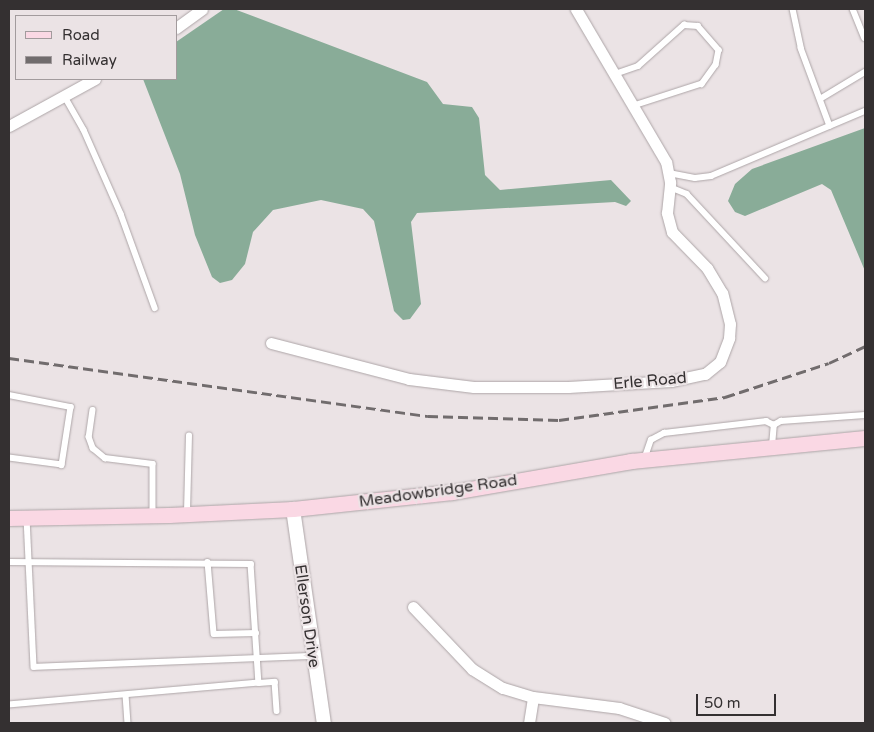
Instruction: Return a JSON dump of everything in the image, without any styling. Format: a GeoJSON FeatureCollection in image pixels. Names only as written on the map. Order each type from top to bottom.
{"type":"FeatureCollection","features":[{"type":"Feature","properties":{"kind":"main road","name":"Meadowbridge Road"},"geometry":{"type":"LineString","coordinates":[[9,518],[153,516],[293,509],[452,492],[645,460],[865,438]]}},
{"type":"Feature","properties":{"kind":"street"},"geometry":{"type":"LineString","coordinates":[[178,27],[202,9]]}},
{"type":"Feature","properties":{"kind":"street","name":"Erle Road"},"geometry":{"type":"LineString","coordinates":[[270,343],[409,380],[474,387],[568,387],[671,380],[705,374],[720,362],[725,354],[729,338],[728,310],[716,282],[672,232],[667,213],[670,187],[669,173],[634,106],[576,9]]}},
{"type":"Feature","properties":{"kind":"street"},"geometry":{"type":"LineString","coordinates":[[9,126],[93,80]]}},
{"type":"Feature","properties":{"kind":"street","name":"Ellerson Drive"},"geometry":{"type":"LineString","coordinates":[[293,509],[324,723]]}},
{"type":"Feature","properties":{"kind":"street"},"geometry":{"type":"LineString","coordinates":[[413,607],[472,669],[503,688],[533,697],[619,708],[665,723]]}},
{"type":"Feature","properties":{"kind":"street"},"geometry":{"type":"LineString","coordinates":[[529,723],[533,697]]}},
{"type":"Feature","properties":{"kind":"lane"},"geometry":{"type":"LineString","coordinates":[[793,9],[801,48],[830,126]]}},
{"type":"Feature","properties":{"kind":"lane"},"geometry":{"type":"LineString","coordinates":[[853,9],[865,38]]}},
{"type":"Feature","properties":{"kind":"lane"},"geometry":{"type":"LineString","coordinates":[[615,74],[638,66],[662,41],[684,25],[698,26],[719,50],[716,65],[702,84],[634,106]]}},
{"type":"Feature","properties":{"kind":"lane"},"geometry":{"type":"LineString","coordinates":[[820,100],[865,72]]}},
{"type":"Feature","properties":{"kind":"lane"},"geometry":{"type":"LineString","coordinates":[[64,95],[84,130],[121,214],[155,308]]}},
{"type":"Feature","properties":{"kind":"lane"},"geometry":{"type":"LineString","coordinates":[[669,173],[695,178],[711,176],[865,110]]}},
{"type":"Feature","properties":{"kind":"lane"},"geometry":{"type":"LineString","coordinates":[[670,187],[687,194],[765,278]]}},
{"type":"Feature","properties":{"kind":"lane"},"geometry":{"type":"LineString","coordinates":[[9,395],[71,406],[62,465],[9,458]]}},
{"type":"Feature","properties":{"kind":"lane"},"geometry":{"type":"LineString","coordinates":[[93,410],[89,437],[93,448],[105,458],[153,464],[153,516]]}},
{"type":"Feature","properties":{"kind":"lane"},"geometry":{"type":"LineString","coordinates":[[774,425],[781,421],[865,415]]}},
{"type":"Feature","properties":{"kind":"lane"},"geometry":{"type":"LineString","coordinates":[[645,460],[651,440],[664,433],[766,421],[774,425]]}},
{"type":"Feature","properties":{"kind":"lane"},"geometry":{"type":"LineString","coordinates":[[772,446],[774,425]]}},
{"type":"Feature","properties":{"kind":"lane"},"geometry":{"type":"LineString","coordinates":[[188,514],[189,436]]}},
{"type":"Feature","properties":{"kind":"lane"},"geometry":{"type":"LineString","coordinates":[[27,518],[34,667],[313,656]]}},
{"type":"Feature","properties":{"kind":"lane"},"geometry":{"type":"LineString","coordinates":[[9,562],[208,562],[251,564],[259,683]]}},
{"type":"Feature","properties":{"kind":"lane"},"geometry":{"type":"LineString","coordinates":[[208,562],[214,634],[256,632]]}},
{"type":"Feature","properties":{"kind":"lane"},"geometry":{"type":"LineString","coordinates":[[9,705],[275,682],[277,711]]}},
{"type":"Feature","properties":{"kind":"lane"},"geometry":{"type":"LineString","coordinates":[[126,695],[128,723]]}},
{"type":"Feature","properties":{"kind":"green space"},"geometry":{"type":"Polygon","coordinates":[[[224,9],[234,9],[427,82],[443,104],[472,107],[479,118],[485,175],[500,190],[611,180],[631,201],[626,206],[615,202],[417,213],[411,222],[421,304],[410,319],[403,320],[394,311],[374,221],[363,209],[321,200],[273,210],[253,232],[245,264],[232,280],[220,283],[212,277],[195,235],[180,174],[143,80],[178,80],[178,41],[224,9]]]}},
{"type":"Feature","properties":{"kind":"green space"},"geometry":{"type":"Polygon","coordinates":[[[865,128],[865,271],[831,190],[822,184],[745,216],[735,212],[728,201],[735,184],[752,169],[865,128]]]}},
{"type":"Feature","properties":{"kind":"railway"},"geometry":{"type":"LineString","coordinates":[[9,358],[428,416],[559,420],[725,397],[829,363],[865,346]]}}]}
